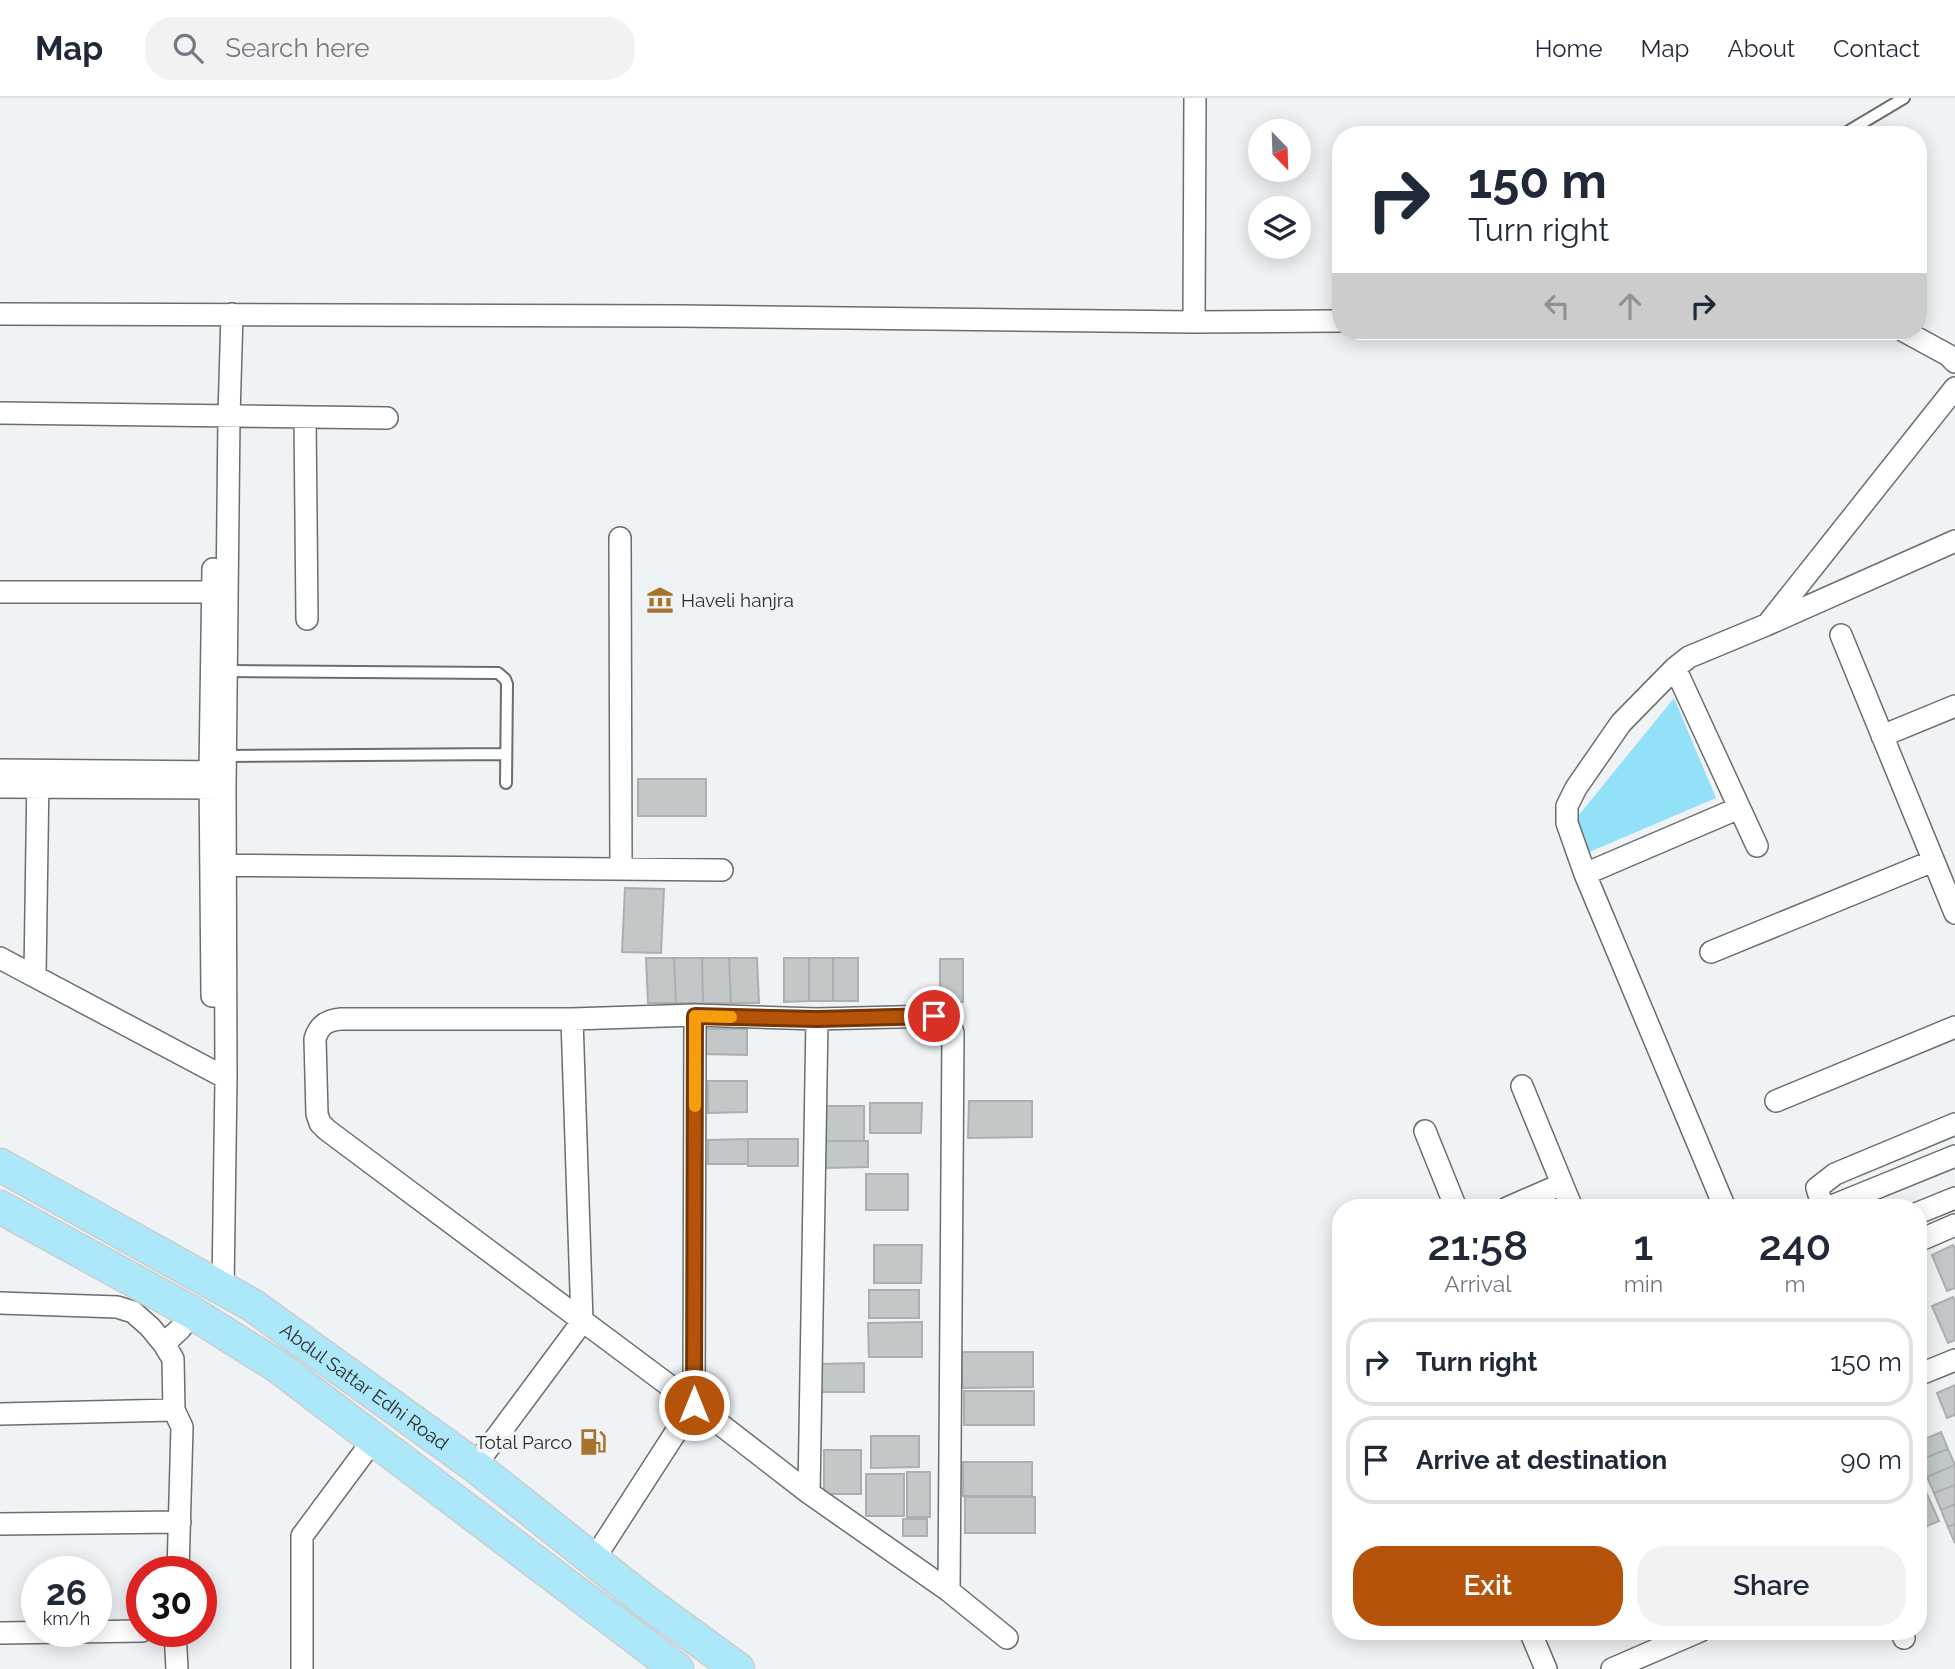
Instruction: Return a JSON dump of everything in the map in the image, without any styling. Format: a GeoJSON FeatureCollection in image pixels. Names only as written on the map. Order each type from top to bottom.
{"type":"FeatureCollection","features":[{"type":"Feature","properties":{"kind":"main road","name":"Abdul Sattar Edhi Road"},"geometry":{"type":"LineString","coordinates":[[0,1165],[252,1306],[475,1466],[645,1601],[738,1669]]}},
{"type":"Feature","properties":{"kind":"main road","name":"Abdul Sattar Edhi Road"},"geometry":{"type":"LineString","coordinates":[[0,1207],[191,1312],[277,1366],[677,1669]]}},
{"type":"Feature","properties":{"kind":"street"},"geometry":{"type":"LineString","coordinates":[[1194,322],[1195,98]]}},
{"type":"Feature","properties":{"kind":"street"},"geometry":{"type":"LineString","coordinates":[[0,314],[1332,321]]}},
{"type":"Feature","properties":{"kind":"street"},"geometry":{"type":"LineString","coordinates":[[217,1285],[220,775],[213,592],[224,315]]}},
{"type":"Feature","properties":{"kind":"street"},"geometry":{"type":"LineString","coordinates":[[1920,340],[1948,355],[1955,362]]}},
{"type":"Feature","properties":{"kind":"street"},"geometry":{"type":"LineString","coordinates":[[1766,625],[1955,388]]}},
{"type":"Feature","properties":{"kind":"street"},"geometry":{"type":"LineString","coordinates":[[0,413],[387,418]]}},
{"type":"Feature","properties":{"kind":"street"},"geometry":{"type":"LineString","coordinates":[[220,775],[227,671],[221,416]]}},
{"type":"Feature","properties":{"kind":"street"},"geometry":{"type":"LineString","coordinates":[[306,417],[307,619]]}},
{"type":"Feature","properties":{"kind":"street"},"geometry":{"type":"LineString","coordinates":[[620,538],[621,869]]}},
{"type":"Feature","properties":{"kind":"street"},"geometry":{"type":"LineString","coordinates":[[1721,1199],[1585,874],[1567,823],[1567,806],[1576,788],[1621,723],[1689,657],[1955,541]]}},
{"type":"Feature","properties":{"kind":"street"},"geometry":{"type":"LineString","coordinates":[[0,592],[213,592]]}},
{"type":"Feature","properties":{"kind":"street"},"geometry":{"type":"LineString","coordinates":[[1841,635],[1955,912]]}},
{"type":"Feature","properties":{"kind":"street"},"geometry":{"type":"LineString","coordinates":[[1675,668],[1757,846]]}},
{"type":"Feature","properties":{"kind":"street"},"geometry":{"type":"LineString","coordinates":[[1882,736],[1955,706]]}},
{"type":"Feature","properties":{"kind":"street"},"geometry":{"type":"LineString","coordinates":[[0,770],[38,780]]}},
{"type":"Feature","properties":{"kind":"street"},"geometry":{"type":"LineString","coordinates":[[0,787],[38,780],[220,775]]}},
{"type":"Feature","properties":{"kind":"street"},"geometry":{"type":"LineString","coordinates":[[35,975],[38,780]]}},
{"type":"Feature","properties":{"kind":"street"},"geometry":{"type":"LineString","coordinates":[[1585,874],[1739,808]]}},
{"type":"Feature","properties":{"kind":"street"},"geometry":{"type":"LineString","coordinates":[[1711,952],[1933,860]]}},
{"type":"Feature","properties":{"kind":"street"},"geometry":{"type":"LineString","coordinates":[[219,865],[722,870]]}},
{"type":"Feature","properties":{"kind":"street"},"geometry":{"type":"LineString","coordinates":[[0,958],[220,1074]]}},
{"type":"Feature","properties":{"kind":"street"},"geometry":{"type":"LineString","coordinates":[[594,1559],[694,1405],[695,1016]]}},
{"type":"Feature","properties":{"kind":"street"},"geometry":{"type":"LineString","coordinates":[[949,1591],[953,1043],[950,1023],[934,1016],[817,1019],[695,1016],[331,1020],[317,1030],[317,1114],[320,1123],[327,1130],[810,1493],[949,1591],[1007,1638]]}},
{"type":"Feature","properties":{"kind":"street"},"geometry":{"type":"LineString","coordinates":[[475,1466],[582,1322],[572,1019]]}},
{"type":"Feature","properties":{"kind":"street"},"geometry":{"type":"LineString","coordinates":[[810,1493],[817,1019]]}},
{"type":"Feature","properties":{"kind":"street"},"geometry":{"type":"LineString","coordinates":[[1776,1101],[1955,1027]]}},
{"type":"Feature","properties":{"kind":"street"},"geometry":{"type":"LineString","coordinates":[[1522,1086],[1568,1199]]}},
{"type":"Feature","properties":{"kind":"street"},"geometry":{"type":"LineString","coordinates":[[1821,1199],[1817,1188],[1835,1174],[1955,1124]]}},
{"type":"Feature","properties":{"kind":"street"},"geometry":{"type":"LineString","coordinates":[[1425,1131],[1453,1199]]}},
{"type":"Feature","properties":{"kind":"street"},"geometry":{"type":"LineString","coordinates":[[1848,1199],[1955,1156]]}},
{"type":"Feature","properties":{"kind":"street"},"geometry":{"type":"LineString","coordinates":[[1528,1199],[1562,1184]]}},
{"type":"Feature","properties":{"kind":"street"},"geometry":{"type":"LineString","coordinates":[[1927,1209],[1955,1198]]}},
{"type":"Feature","properties":{"kind":"street"},"geometry":{"type":"LineString","coordinates":[[1927,1237],[1955,1225]]}},
{"type":"Feature","properties":{"kind":"street"},"geometry":{"type":"LineString","coordinates":[[0,1303],[117,1307],[133,1312],[164,1344],[173,1359],[174,1410],[182,1427],[179,1556]]}},
{"type":"Feature","properties":{"kind":"street"},"geometry":{"type":"LineString","coordinates":[[164,1344],[181,1328],[191,1312]]}},
{"type":"Feature","properties":{"kind":"street"},"geometry":{"type":"LineString","coordinates":[[1927,1371],[1955,1360]]}},
{"type":"Feature","properties":{"kind":"street"},"geometry":{"type":"LineString","coordinates":[[0,1413],[174,1410]]}},
{"type":"Feature","properties":{"kind":"street"},"geometry":{"type":"LineString","coordinates":[[303,1669],[302,1536],[374,1439]]}},
{"type":"Feature","properties":{"kind":"street"},"geometry":{"type":"LineString","coordinates":[[0,1524],[180,1522]]}},
{"type":"Feature","properties":{"kind":"street"},"geometry":{"type":"LineString","coordinates":[[0,1633],[126,1630]]}},
{"type":"Feature","properties":{"kind":"street"},"geometry":{"type":"LineString","coordinates":[[1534,1640],[1546,1669]]}},
{"type":"Feature","properties":{"kind":"street"},"geometry":{"type":"LineString","coordinates":[[1612,1669],[1679,1640]]}},
{"type":"Feature","properties":{"kind":"street"},"geometry":{"type":"LineString","coordinates":[[176,1647],[177,1669]]}},
{"type":"Feature","properties":{"kind":"lane"},"geometry":{"type":"LineString","coordinates":[[1857,126],[1904,98]]}},
{"type":"Feature","properties":{"kind":"lane"},"geometry":{"type":"LineString","coordinates":[[227,671],[498,673],[507,684],[506,783]]}},
{"type":"Feature","properties":{"kind":"lane"},"geometry":{"type":"LineString","coordinates":[[220,775],[505,754]]}},
{"type":"Feature","properties":{"kind":"shaded area"},"geometry":{"type":"Polygon","coordinates":[[[1674,698],[1716,798],[1587,853],[1574,821],[1674,698]]]}},
{"type":"Feature","properties":{"kind":"building"},"geometry":{"type":"Polygon","coordinates":[[[638,779],[706,779],[706,816],[638,816],[638,779]]]}},
{"type":"Feature","properties":{"kind":"building"},"geometry":{"type":"Polygon","coordinates":[[[625,888],[664,889],[661,953],[622,952],[625,888]]]}},
{"type":"Feature","properties":{"kind":"building"},"geometry":{"type":"Polygon","coordinates":[[[646,958],[674,958],[676,1003],[648,1003],[646,958]]]}},
{"type":"Feature","properties":{"kind":"building"},"geometry":{"type":"Polygon","coordinates":[[[674,958],[702,958],[703,1003],[676,1003],[674,958]]]}},
{"type":"Feature","properties":{"kind":"building"},"geometry":{"type":"Polygon","coordinates":[[[702,958],[729,958],[731,1003],[703,1003],[702,958]]]}},
{"type":"Feature","properties":{"kind":"building"},"geometry":{"type":"Polygon","coordinates":[[[729,958],[757,958],[759,1003],[731,1003],[729,958]]]}},
{"type":"Feature","properties":{"kind":"building"},"geometry":{"type":"Polygon","coordinates":[[[784,958],[809,958],[809,1001],[784,1002],[784,958]]]}},
{"type":"Feature","properties":{"kind":"building"},"geometry":{"type":"Polygon","coordinates":[[[809,958],[833,958],[833,1001],[809,1001],[809,958]]]}},
{"type":"Feature","properties":{"kind":"building"},"geometry":{"type":"Polygon","coordinates":[[[833,958],[858,958],[858,1001],[833,1001],[833,958]]]}},
{"type":"Feature","properties":{"kind":"building"},"geometry":{"type":"Polygon","coordinates":[[[940,959],[963,959],[963,1002],[940,1002],[940,959]]]}},
{"type":"Feature","properties":{"kind":"building"},"geometry":{"type":"Polygon","coordinates":[[[703,1029],[747,1029],[747,1055],[703,1054],[703,1029]]]}},
{"type":"Feature","properties":{"kind":"building"},"geometry":{"type":"Polygon","coordinates":[[[708,1081],[747,1081],[747,1112],[708,1113],[708,1081]]]}},
{"type":"Feature","properties":{"kind":"building"},"geometry":{"type":"Polygon","coordinates":[[[969,1101],[1032,1101],[1032,1137],[968,1138],[969,1101]]]}},
{"type":"Feature","properties":{"kind":"building"},"geometry":{"type":"Polygon","coordinates":[[[870,1103],[922,1103],[921,1133],[870,1133],[870,1103]]]}},
{"type":"Feature","properties":{"kind":"building"},"geometry":{"type":"Polygon","coordinates":[[[825,1106],[864,1106],[864,1141],[825,1141],[825,1106]]]}},
{"type":"Feature","properties":{"kind":"building"},"geometry":{"type":"Polygon","coordinates":[[[748,1139],[748,1164],[708,1164],[708,1140],[748,1139]]]}},
{"type":"Feature","properties":{"kind":"building"},"geometry":{"type":"Polygon","coordinates":[[[748,1139],[798,1139],[798,1166],[748,1166],[748,1139]]]}},
{"type":"Feature","properties":{"kind":"building"},"geometry":{"type":"Polygon","coordinates":[[[825,1141],[868,1141],[868,1167],[825,1168],[825,1141]]]}},
{"type":"Feature","properties":{"kind":"building"},"geometry":{"type":"Polygon","coordinates":[[[866,1174],[908,1174],[908,1210],[866,1210],[866,1174]]]}},
{"type":"Feature","properties":{"kind":"building"},"geometry":{"type":"Polygon","coordinates":[[[874,1245],[922,1245],[921,1283],[874,1283],[874,1245]]]}},
{"type":"Feature","properties":{"kind":"building"},"geometry":{"type":"Polygon","coordinates":[[[1953,1245],[1955,1288],[1947,1291],[1932,1255],[1953,1245]]]}},
{"type":"Feature","properties":{"kind":"building"},"geometry":{"type":"Polygon","coordinates":[[[869,1290],[919,1290],[919,1318],[869,1318],[869,1290]]]}},
{"type":"Feature","properties":{"kind":"building"},"geometry":{"type":"Polygon","coordinates":[[[1953,1297],[1955,1340],[1948,1343],[1932,1306],[1953,1297]]]}},
{"type":"Feature","properties":{"kind":"building"},"geometry":{"type":"Polygon","coordinates":[[[922,1322],[922,1357],[869,1357],[868,1323],[922,1322]]]}},
{"type":"Feature","properties":{"kind":"building"},"geometry":{"type":"Polygon","coordinates":[[[962,1352],[1033,1352],[1033,1387],[962,1388],[962,1352]]]}},
{"type":"Feature","properties":{"kind":"building"},"geometry":{"type":"Polygon","coordinates":[[[864,1363],[864,1392],[819,1392],[819,1364],[864,1363]]]}},
{"type":"Feature","properties":{"kind":"building"},"geometry":{"type":"Polygon","coordinates":[[[1955,1385],[1955,1415],[1947,1418],[1937,1393],[1955,1385]]]}},
{"type":"Feature","properties":{"kind":"building"},"geometry":{"type":"Polygon","coordinates":[[[964,1391],[1034,1391],[1034,1425],[964,1425],[964,1391]]]}},
{"type":"Feature","properties":{"kind":"building"},"geometry":{"type":"Polygon","coordinates":[[[1941,1432],[1948,1449],[1927,1457],[1927,1438],[1941,1432]]]}},
{"type":"Feature","properties":{"kind":"building"},"geometry":{"type":"Polygon","coordinates":[[[871,1436],[919,1436],[919,1467],[871,1468],[871,1436]]]}},
{"type":"Feature","properties":{"kind":"building"},"geometry":{"type":"Polygon","coordinates":[[[1948,1449],[1955,1465],[1927,1477],[1927,1457],[1948,1449]]]}},
{"type":"Feature","properties":{"kind":"building"},"geometry":{"type":"Polygon","coordinates":[[[824,1450],[861,1450],[861,1494],[824,1494],[824,1450]]]}},
{"type":"Feature","properties":{"kind":"building"},"geometry":{"type":"Polygon","coordinates":[[[963,1462],[1032,1462],[1032,1496],[963,1496],[963,1462]]]}},
{"type":"Feature","properties":{"kind":"building"},"geometry":{"type":"Polygon","coordinates":[[[1955,1465],[1955,1485],[1934,1493],[1927,1477],[1955,1465]]]}},
{"type":"Feature","properties":{"kind":"building"},"geometry":{"type":"Polygon","coordinates":[[[907,1472],[930,1472],[930,1517],[907,1517],[907,1472]]]}},
{"type":"Feature","properties":{"kind":"building"},"geometry":{"type":"Polygon","coordinates":[[[866,1474],[904,1474],[904,1516],[866,1516],[866,1474]]]}},
{"type":"Feature","properties":{"kind":"building"},"geometry":{"type":"Polygon","coordinates":[[[1955,1485],[1955,1504],[1941,1510],[1934,1493],[1955,1485]]]}},
{"type":"Feature","properties":{"kind":"building"},"geometry":{"type":"Polygon","coordinates":[[[1927,1494],[1939,1521],[1927,1526],[1927,1494]]]}},
{"type":"Feature","properties":{"kind":"building"},"geometry":{"type":"Polygon","coordinates":[[[965,1497],[1035,1497],[1035,1533],[965,1533],[965,1497]]]}},
{"type":"Feature","properties":{"kind":"building"},"geometry":{"type":"Polygon","coordinates":[[[1955,1504],[1955,1524],[1948,1527],[1941,1510],[1955,1504]]]}},
{"type":"Feature","properties":{"kind":"building"},"geometry":{"type":"Polygon","coordinates":[[[903,1519],[927,1519],[927,1536],[903,1536],[903,1519]]]}},
{"type":"Feature","properties":{"kind":"building"},"geometry":{"type":"Polygon","coordinates":[[[1955,1524],[1955,1543],[1948,1527],[1955,1524]]]}},
{"type":"Feature","properties":{"kind":"slow traffic"},"geometry":{"type":"LineString","coordinates":[[695,1106],[695,1016],[731,1017]]}},
{"type":"Feature","properties":{"kind":"place","name":"Haveli hanjra"},"geometry":{"type":"Point","coordinates":[660,600]}},
{"type":"Feature","properties":{"kind":"place","name":"Total Parco"},"geometry":{"type":"Point","coordinates":[593,1442]}},
{"type":"Feature","properties":{"kind":"route"},"geometry":{"type":"LineString","coordinates":[[694,1405],[695,1016],[817,1019],[934,1016]]}}]}
